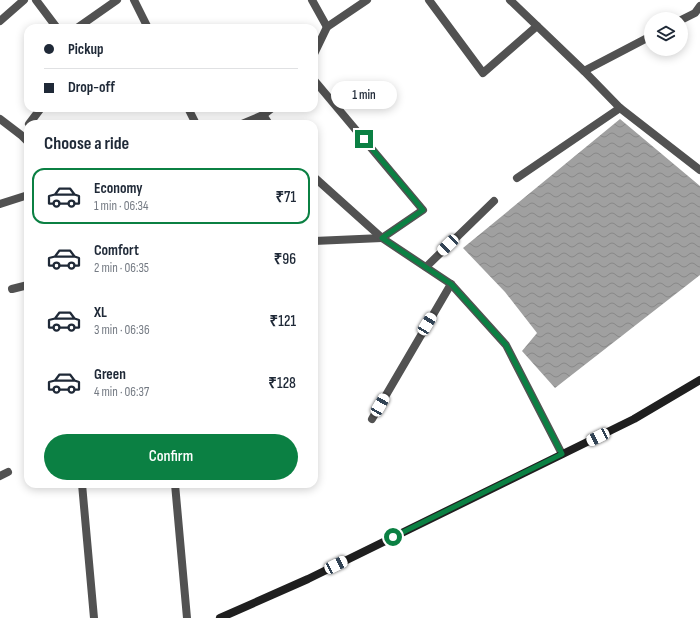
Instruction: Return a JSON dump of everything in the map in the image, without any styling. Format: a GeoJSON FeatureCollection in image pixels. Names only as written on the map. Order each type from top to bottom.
{"type":"FeatureCollection","features":[{"type":"Feature","properties":{"kind":"main road"},"geometry":{"type":"LineString","coordinates":[[220,618],[308,579],[634,419],[700,380]]}},
{"type":"Feature","properties":{"kind":"street"},"geometry":{"type":"LineString","coordinates":[[0,21],[24,0]]}},
{"type":"Feature","properties":{"kind":"street"},"geometry":{"type":"LineString","coordinates":[[36,0],[54,24]]}},
{"type":"Feature","properties":{"kind":"street"},"geometry":{"type":"LineString","coordinates":[[83,24],[117,0]]}},
{"type":"Feature","properties":{"kind":"street"},"geometry":{"type":"LineString","coordinates":[[134,0],[146,24]]}},
{"type":"Feature","properties":{"kind":"street"},"geometry":{"type":"LineString","coordinates":[[312,0],[327,27]]}},
{"type":"Feature","properties":{"kind":"street"},"geometry":{"type":"LineString","coordinates":[[318,46],[327,27],[367,0]]}},
{"type":"Feature","properties":{"kind":"street"},"geometry":{"type":"LineString","coordinates":[[429,0],[483,73],[537,26]]}},
{"type":"Feature","properties":{"kind":"street"},"geometry":{"type":"LineString","coordinates":[[510,0],[620,108],[698,168],[700,159]]}},
{"type":"Feature","properties":{"kind":"street"},"geometry":{"type":"LineString","coordinates":[[688,17],[698,12]]}},
{"type":"Feature","properties":{"kind":"street"},"geometry":{"type":"LineString","coordinates":[[584,71],[644,40]]}},
{"type":"Feature","properties":{"kind":"street"},"geometry":{"type":"LineString","coordinates":[[318,85],[423,210],[382,238],[318,241]]}},
{"type":"Feature","properties":{"kind":"street"},"geometry":{"type":"LineString","coordinates":[[518,178],[620,108]]}},
{"type":"Feature","properties":{"kind":"street"},"geometry":{"type":"LineString","coordinates":[[32,120],[38,112]]}},
{"type":"Feature","properties":{"kind":"street"},"geometry":{"type":"LineString","coordinates":[[251,120],[267,112]]}},
{"type":"Feature","properties":{"kind":"street"},"geometry":{"type":"LineString","coordinates":[[263,115],[266,120]]}},
{"type":"Feature","properties":{"kind":"street"},"geometry":{"type":"LineString","coordinates":[[0,119],[24,137]]}},
{"type":"Feature","properties":{"kind":"street"},"geometry":{"type":"LineString","coordinates":[[21,134],[24,130]]}},
{"type":"Feature","properties":{"kind":"street"},"geometry":{"type":"LineString","coordinates":[[318,181],[382,238],[451,284],[506,345],[562,454]]}},
{"type":"Feature","properties":{"kind":"street"},"geometry":{"type":"LineString","coordinates":[[0,204],[24,196]]}},
{"type":"Feature","properties":{"kind":"street"},"geometry":{"type":"LineString","coordinates":[[426,267],[494,201]]}},
{"type":"Feature","properties":{"kind":"street"},"geometry":{"type":"LineString","coordinates":[[372,419],[451,284]]}},
{"type":"Feature","properties":{"kind":"street"},"geometry":{"type":"LineString","coordinates":[[12,289],[24,286]]}},
{"type":"Feature","properties":{"kind":"street"},"geometry":{"type":"LineString","coordinates":[[0,476],[8,472]]}},
{"type":"Feature","properties":{"kind":"street"},"geometry":{"type":"LineString","coordinates":[[82,488],[94,618]]}},
{"type":"Feature","properties":{"kind":"street"},"geometry":{"type":"LineString","coordinates":[[175,488],[187,618]]}},
{"type":"Feature","properties":{"kind":"water"},"geometry":{"type":"Polygon","coordinates":[[[620,119],[700,186],[700,275],[555,388],[522,351],[537,333],[505,292],[463,248],[620,119]]]}},
{"type":"Feature","properties":{"kind":"route"},"geometry":{"type":"LineString","coordinates":[[364,139],[423,210],[382,238],[451,284],[506,345],[562,454],[393,537]]}}]}
